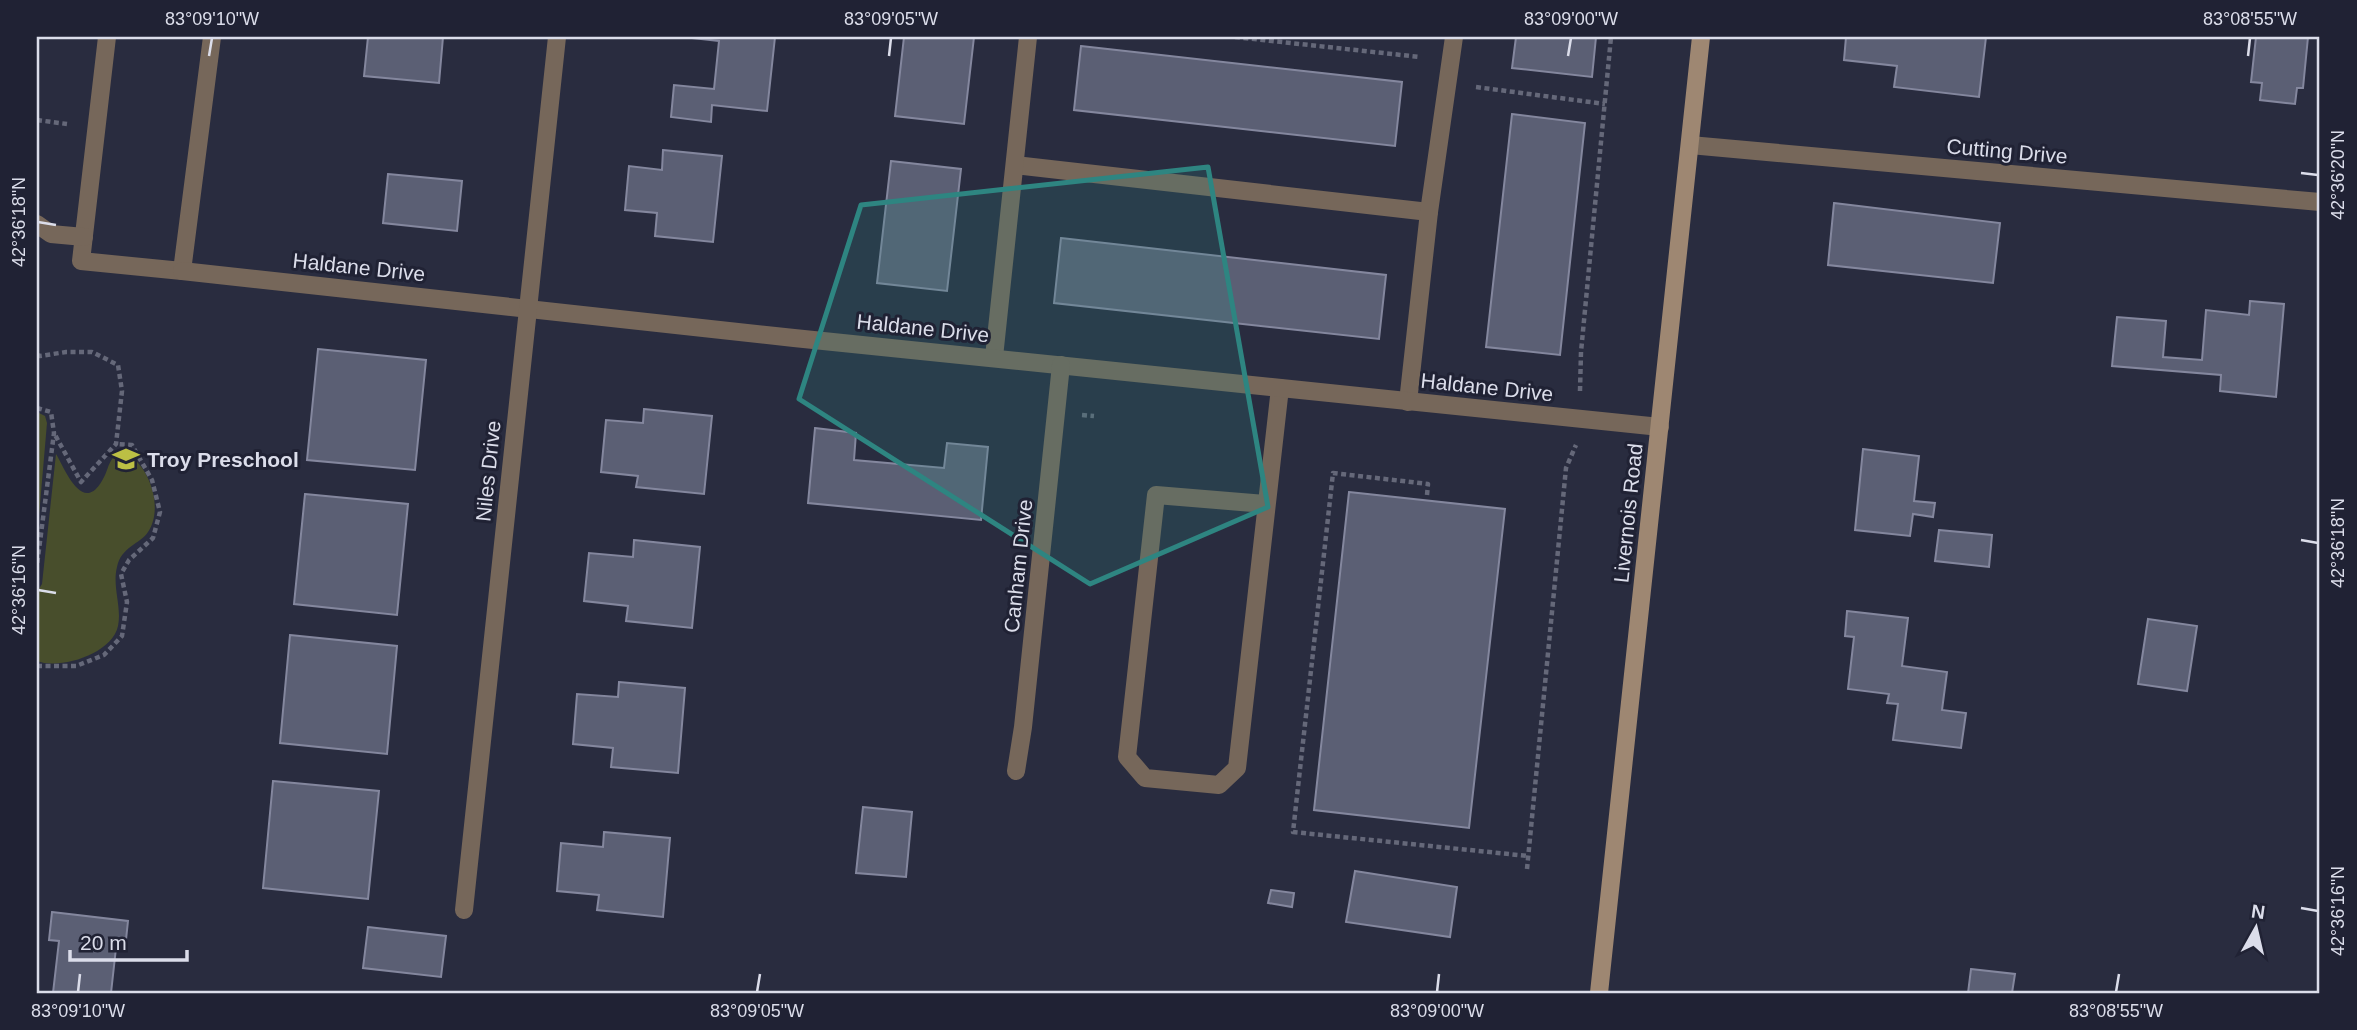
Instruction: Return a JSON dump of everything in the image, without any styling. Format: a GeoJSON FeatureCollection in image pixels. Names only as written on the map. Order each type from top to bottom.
{"type":"FeatureCollection","features":[{"type":"Feature","properties":{"kind":"main road","name":"Livernois Road"},"geometry":{"type":"LineString","coordinates":[[1599,993],[1701,37]]}},
{"type":"Feature","properties":{"kind":"street"},"geometry":{"type":"LineString","coordinates":[[37,224],[51,233],[83,237],[107,37]]}},
{"type":"Feature","properties":{"kind":"street"},"geometry":{"type":"LineString","coordinates":[[182,271],[212,37]]}},
{"type":"Feature","properties":{"kind":"street","name":"Niles Drive"},"geometry":{"type":"LineString","coordinates":[[464,910],[557,37]]}},
{"type":"Feature","properties":{"kind":"street"},"geometry":{"type":"LineString","coordinates":[[994,357],[1028,37]]}},
{"type":"Feature","properties":{"kind":"street"},"geometry":{"type":"LineString","coordinates":[[1408,402],[1429,212],[1454,37]]}},
{"type":"Feature","properties":{"kind":"street","name":"Cutting Drive"},"geometry":{"type":"LineString","coordinates":[[1690,145],[2320,202]]}},
{"type":"Feature","properties":{"kind":"street"},"geometry":{"type":"LineString","coordinates":[[1015,165],[1429,212]]}},
{"type":"Feature","properties":{"kind":"street","name":"Haldane Drive"},"geometry":{"type":"LineString","coordinates":[[83,237],[81,261],[1660,427]]}},
{"type":"Feature","properties":{"kind":"street","name":"Canham Drive"},"geometry":{"type":"LineString","coordinates":[[1016,771],[1023,727],[1061,365]]}},
{"type":"Feature","properties":{"kind":"street"},"geometry":{"type":"LineString","coordinates":[[1265,504],[1156,495],[1127,757],[1144,778],[1219,785],[1237,768],[1280,388]]}},
{"type":"Feature","properties":{"kind":"path"},"geometry":{"type":"LineString","coordinates":[[1235,37],[1420,57]]}},
{"type":"Feature","properties":{"kind":"path"},"geometry":{"type":"LineString","coordinates":[[1581,396],[1581,352],[1611,37]]}},
{"type":"Feature","properties":{"kind":"path"},"geometry":{"type":"LineString","coordinates":[[1472,86],[1605,104]]}},
{"type":"Feature","properties":{"kind":"path"},"geometry":{"type":"LineString","coordinates":[[37,355],[92,352],[118,365],[122,391],[116,444],[81,482],[54,433]]}},
{"type":"Feature","properties":{"kind":"path"},"geometry":{"type":"LineString","coordinates":[[37,408],[51,412],[54,433],[37,565]]}},
{"type":"Feature","properties":{"kind":"path"},"geometry":{"type":"LineString","coordinates":[[37,666],[76,666],[104,655],[122,636],[127,602],[121,575],[129,560],[153,538],[160,512],[152,480],[132,445],[116,444]]}},
{"type":"Feature","properties":{"kind":"path"},"geometry":{"type":"LineString","coordinates":[[1527,869],[1566,468],[1576,444]]}},
{"type":"Feature","properties":{"kind":"path"},"geometry":{"type":"LineString","coordinates":[[1427,495],[1428,484],[1333,472],[1293,832],[1528,856]]}},
{"type":"Feature","properties":{"kind":"highlighted area"},"geometry":{"type":"Polygon","coordinates":[[[1208,167],[1268,507],[1090,584],[799,399],[861,205],[1208,167]]]}},
{"type":"Feature","properties":{"kind":"green space"},"geometry":{"type":"Polygon","coordinates":[[[37,412],[45,416],[47,423],[37,539],[37,412]]]}},
{"type":"Feature","properties":{"kind":"green space"},"geometry":{"type":"Polygon","coordinates":[[[120,450],[130,455],[146,474],[151,485],[155,510],[148,532],[126,550],[119,560],[116,574],[118,626],[114,636],[96,652],[59,663],[37,661],[37,592],[42,584],[56,454],[68,477],[86,493],[93,491],[100,484],[112,459],[120,450]]]}},
{"type":"Feature","properties":{"kind":"building"},"geometry":{"type":"Polygon","coordinates":[[[368,37],[443,37],[439,83],[364,76],[368,37]]]}},
{"type":"Feature","properties":{"kind":"building"},"geometry":{"type":"Polygon","coordinates":[[[683,37],[775,37],[767,111],[712,105],[711,122],[671,117],[674,85],[714,89],[719,41],[683,37]]]}},
{"type":"Feature","properties":{"kind":"building"},"geometry":{"type":"Polygon","coordinates":[[[904,37],[974,37],[964,124],[895,116],[904,37]]]}},
{"type":"Feature","properties":{"kind":"building"},"geometry":{"type":"Polygon","coordinates":[[[1516,37],[1596,37],[1592,77],[1512,68],[1516,37]]]}},
{"type":"Feature","properties":{"kind":"building"},"geometry":{"type":"Polygon","coordinates":[[[1846,37],[1986,37],[1979,97],[1894,87],[1897,66],[1844,60],[1846,37]]]}},
{"type":"Feature","properties":{"kind":"building"},"geometry":{"type":"Polygon","coordinates":[[[2256,37],[2308,37],[2303,88],[2297,88],[2295,104],[2260,100],[2262,83],[2251,82],[2256,37]]]}},
{"type":"Feature","properties":{"kind":"building"},"geometry":{"type":"Polygon","coordinates":[[[1081,46],[1402,82],[1395,146],[1074,110],[1081,46]]]}},
{"type":"Feature","properties":{"kind":"building"},"geometry":{"type":"Polygon","coordinates":[[[1512,114],[1585,123],[1560,355],[1486,347],[1512,114]]]}},
{"type":"Feature","properties":{"kind":"building"},"geometry":{"type":"Polygon","coordinates":[[[663,150],[722,156],[713,242],[655,236],[657,213],[625,210],[629,166],[662,170],[663,150]]]}},
{"type":"Feature","properties":{"kind":"building"},"geometry":{"type":"Polygon","coordinates":[[[891,161],[961,169],[947,291],[877,283],[891,161]]]}},
{"type":"Feature","properties":{"kind":"building"},"geometry":{"type":"Polygon","coordinates":[[[388,174],[462,181],[457,231],[383,223],[388,174]]]}},
{"type":"Feature","properties":{"kind":"building"},"geometry":{"type":"Polygon","coordinates":[[[1834,203],[2000,223],[1993,283],[1828,265],[1834,203]]]}},
{"type":"Feature","properties":{"kind":"building"},"geometry":{"type":"Polygon","coordinates":[[[1061,238],[1386,275],[1379,339],[1054,303],[1061,238]]]}},
{"type":"Feature","properties":{"kind":"building"},"geometry":{"type":"Polygon","coordinates":[[[2250,301],[2284,304],[2276,397],[2220,391],[2221,375],[2112,366],[2117,317],[2166,321],[2163,357],[2202,360],[2206,310],[2249,315],[2250,301]]]}},
{"type":"Feature","properties":{"kind":"building"},"geometry":{"type":"Polygon","coordinates":[[[318,349],[426,360],[415,470],[307,460],[318,349]]]}},
{"type":"Feature","properties":{"kind":"building"},"geometry":{"type":"Polygon","coordinates":[[[644,409],[712,416],[704,494],[636,487],[638,476],[601,472],[606,420],[643,423],[644,409]]]}},
{"type":"Feature","properties":{"kind":"building"},"geometry":{"type":"Polygon","coordinates":[[[815,428],[856,433],[854,460],[944,468],[947,443],[988,447],[981,520],[808,503],[815,428]]]}},
{"type":"Feature","properties":{"kind":"building"},"geometry":{"type":"Polygon","coordinates":[[[1863,449],[1919,456],[1914,501],[1935,503],[1933,517],[1913,514],[1910,536],[1855,530],[1863,449]]]}},
{"type":"Feature","properties":{"kind":"building"},"geometry":{"type":"Polygon","coordinates":[[[1349,492],[1505,509],[1469,828],[1314,810],[1349,492]]]}},
{"type":"Feature","properties":{"kind":"building"},"geometry":{"type":"Polygon","coordinates":[[[305,494],[408,504],[397,615],[294,604],[305,494]]]}},
{"type":"Feature","properties":{"kind":"building"},"geometry":{"type":"Polygon","coordinates":[[[1939,530],[1992,535],[1989,567],[1935,561],[1939,530]]]}},
{"type":"Feature","properties":{"kind":"building"},"geometry":{"type":"Polygon","coordinates":[[[634,540],[700,547],[692,628],[626,621],[628,606],[584,601],[589,553],[633,557],[634,540]]]}},
{"type":"Feature","properties":{"kind":"building"},"geometry":{"type":"Polygon","coordinates":[[[1847,611],[1908,618],[1902,666],[1947,672],[1942,710],[1966,713],[1961,748],[1893,740],[1898,704],[1887,703],[1889,694],[1848,689],[1854,637],[1845,636],[1847,611]]]}},
{"type":"Feature","properties":{"kind":"building"},"geometry":{"type":"Polygon","coordinates":[[[2148,619],[2197,626],[2187,691],[2138,684],[2148,619]]]}},
{"type":"Feature","properties":{"kind":"building"},"geometry":{"type":"Polygon","coordinates":[[[290,635],[397,646],[387,754],[280,743],[290,635]]]}},
{"type":"Feature","properties":{"kind":"building"},"geometry":{"type":"Polygon","coordinates":[[[619,682],[685,688],[678,773],[611,767],[613,748],[573,744],[577,694],[618,697],[619,682]]]}},
{"type":"Feature","properties":{"kind":"building"},"geometry":{"type":"Polygon","coordinates":[[[273,781],[379,791],[368,899],[263,888],[273,781]]]}},
{"type":"Feature","properties":{"kind":"building"},"geometry":{"type":"Polygon","coordinates":[[[863,807],[912,812],[906,877],[856,873],[863,807]]]}},
{"type":"Feature","properties":{"kind":"building"},"geometry":{"type":"Polygon","coordinates":[[[604,832],[670,838],[663,917],[597,910],[599,895],[557,891],[561,843],[603,847],[604,832]]]}},
{"type":"Feature","properties":{"kind":"building"},"geometry":{"type":"Polygon","coordinates":[[[1355,871],[1457,887],[1450,937],[1346,922],[1355,871]]]}},
{"type":"Feature","properties":{"kind":"building"},"geometry":{"type":"Polygon","coordinates":[[[1271,890],[1294,893],[1292,907],[1268,903],[1271,890]]]}},
{"type":"Feature","properties":{"kind":"building"},"geometry":{"type":"Polygon","coordinates":[[[52,912],[128,921],[125,949],[116,948],[111,993],[53,993],[59,941],[49,940],[52,912]]]}},
{"type":"Feature","properties":{"kind":"building"},"geometry":{"type":"Polygon","coordinates":[[[368,927],[446,936],[441,977],[363,968],[368,927]]]}},
{"type":"Feature","properties":{"kind":"building"},"geometry":{"type":"Polygon","coordinates":[[[1971,969],[2015,974],[2012,993],[1968,993],[1971,969]]]}},
{"type":"Feature","properties":{"kind":"place","name":"Troy Preschool"},"geometry":{"type":"Point","coordinates":[126,459]}}]}
